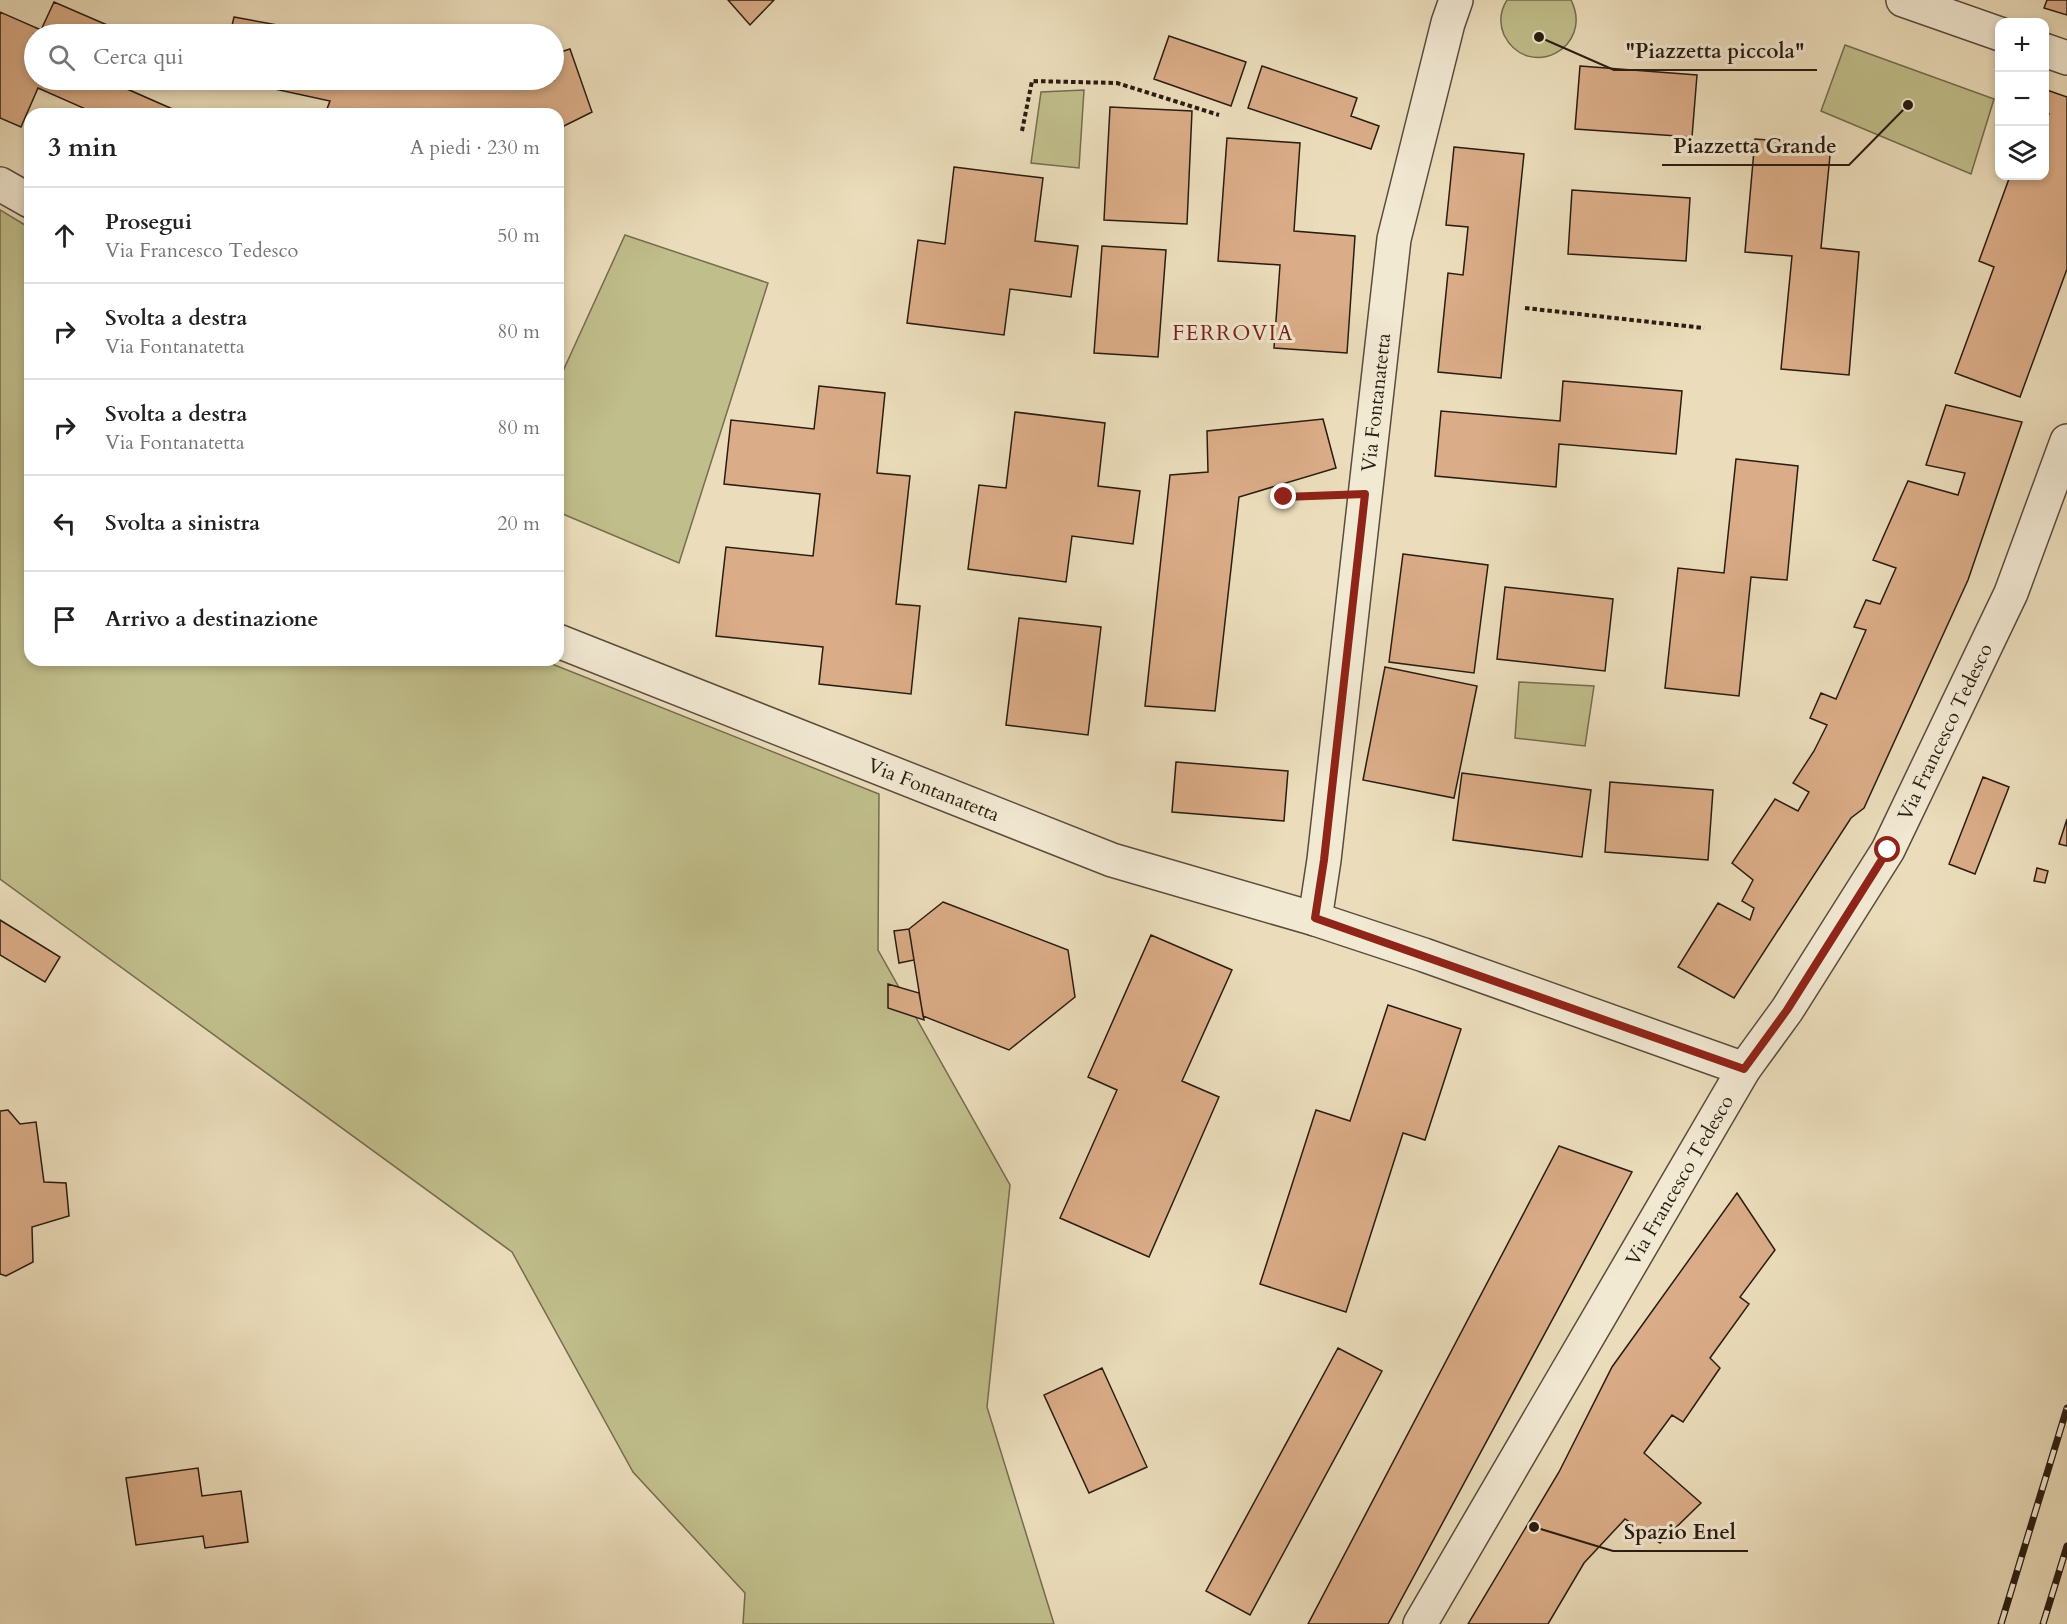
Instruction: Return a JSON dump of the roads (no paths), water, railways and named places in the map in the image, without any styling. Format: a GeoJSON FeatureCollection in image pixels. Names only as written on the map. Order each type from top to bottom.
{"type":"FeatureCollection","features":[{"type":"Feature","properties":{"kind":"street","name":"Via Fontanatetta"},"geometry":{"type":"LineString","coordinates":[[1315,918],[1324,860],[1394,239],[1448,23],[1456,0]]}},
{"type":"Feature","properties":{"kind":"street"},"geometry":{"type":"LineString","coordinates":[[1903,0],[1995,32]]}},
{"type":"Feature","properties":{"kind":"street"},"geometry":{"type":"LineString","coordinates":[[2049,52],[2067,58]]}},
{"type":"Feature","properties":{"kind":"street"},"geometry":{"type":"LineString","coordinates":[[0,184],[24,198]]}},
{"type":"Feature","properties":{"kind":"street","name":"Via Francesco Tedesco"},"geometry":{"type":"LineString","coordinates":[[1420,1624],[1744,1069],[1787,1010],[1888,850],[2011,593],[2067,441]]}},
{"type":"Feature","properties":{"kind":"street","name":"Via Fontanatetta"},"geometry":{"type":"LineString","coordinates":[[564,643],[1112,860],[1315,918],[1744,1069]]}},
{"type":"Feature","properties":{"kind":"railway"},"geometry":{"type":"LineString","coordinates":[[2001,1624],[2067,1408]]}},
{"type":"Feature","properties":{"kind":"railway"},"geometry":{"type":"LineString","coordinates":[[2043,1624],[2067,1546]]}},
{"type":"Feature","properties":{"kind":"place","name":"\"Piazzetta piccola\""},"geometry":{"type":"Point","coordinates":[1539,37]}},
{"type":"Feature","properties":{"kind":"place","name":"Piazzetta Grande"},"geometry":{"type":"Point","coordinates":[1908,105]}},
{"type":"Feature","properties":{"kind":"place","name":"Spazio Enel"},"geometry":{"type":"Point","coordinates":[1534,1527]}},
{"type":"Feature","properties":{"kind":"district","name":"FERROVIA"},"geometry":{"type":"Point","coordinates":[1233,333]}}]}
